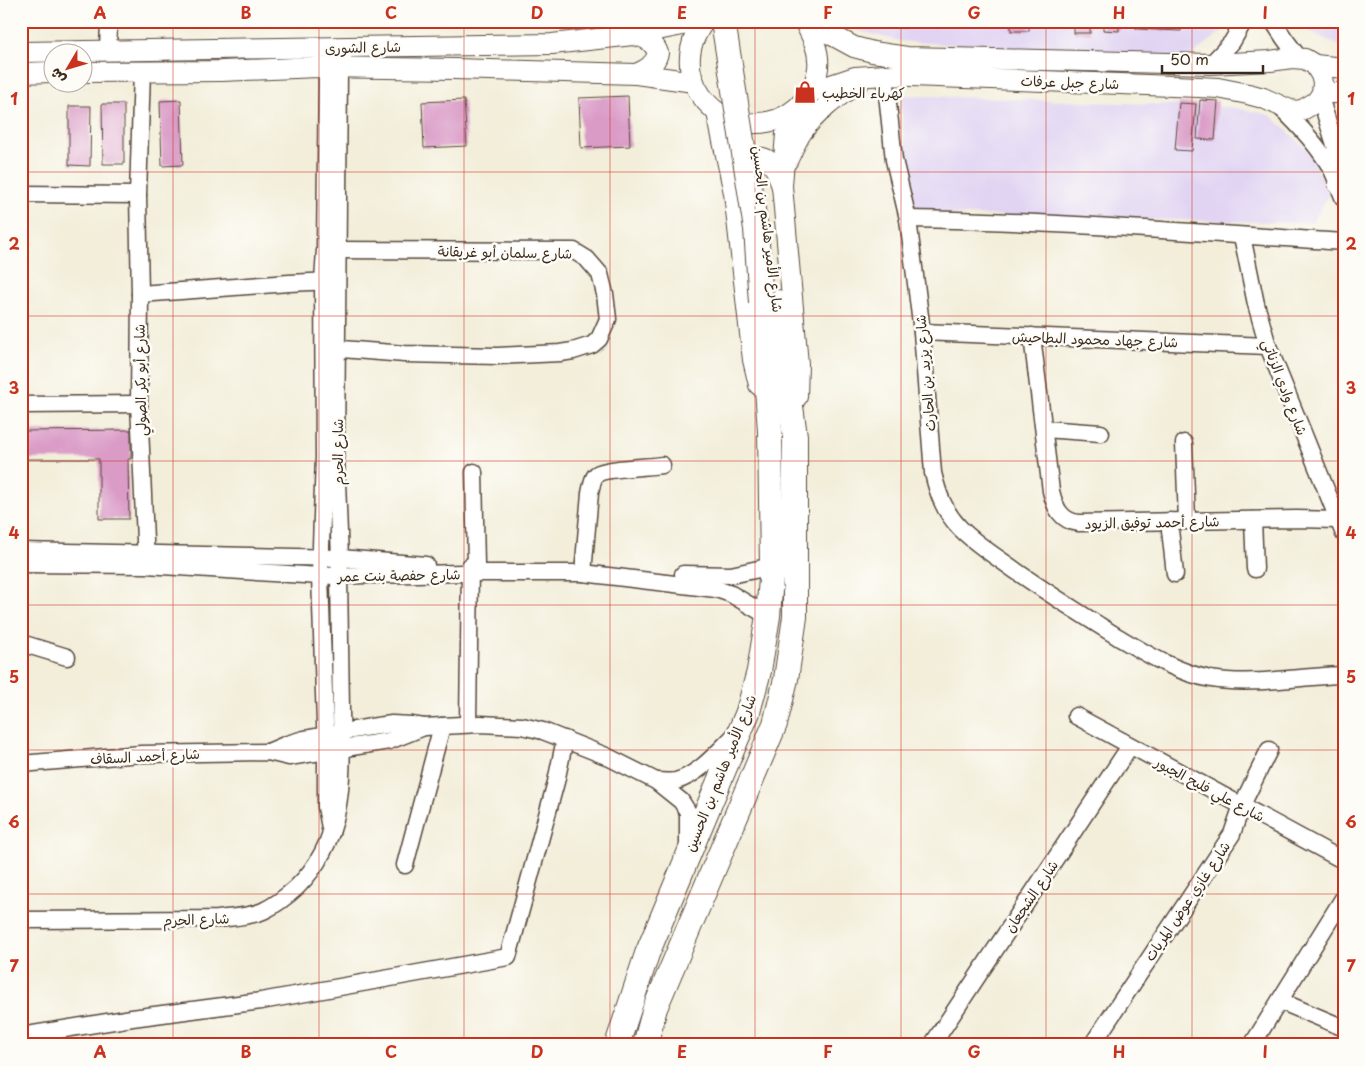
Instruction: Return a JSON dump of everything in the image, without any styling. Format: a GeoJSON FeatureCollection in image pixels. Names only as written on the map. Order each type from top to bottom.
{"type":"FeatureCollection","features":[{"type":"Feature","properties":{"kind":"highway","name":"شارع الأمير هاشم بن الحسين"},"geometry":{"type":"LineString","coordinates":[[645,1045],[655,1008],[775,724],[786,679],[794,617],[795,436],[756,229],[723,21]]}},
{"type":"Feature","properties":{"kind":"highway","name":"شارع الأمير هاشم بن الحسين"},"geometry":{"type":"LineString","coordinates":[[617,1045],[647,954],[748,712],[759,671],[768,616],[772,566],[770,229],[738,21]]}},
{"type":"Feature","properties":{"kind":"main road","name":"شارع الشورى"},"geometry":{"type":"LineString","coordinates":[[21,52],[552,44],[633,35],[662,26],[703,21]]}},
{"type":"Feature","properties":{"kind":"main road"},"geometry":{"type":"LineString","coordinates":[[703,21],[695,35],[691,50],[690,66],[694,82],[703,99],[717,113],[742,124],[769,123],[793,112],[803,103],[810,92],[818,67],[815,42],[805,21]]}},
{"type":"Feature","properties":{"kind":"main road","name":"شارع جبل عرفات"},"geometry":{"type":"LineString","coordinates":[[805,21],[854,47],[907,57],[1211,64],[1307,62],[1344,68]]}},
{"type":"Feature","properties":{"kind":"main road"},"geometry":{"type":"LineString","coordinates":[[633,35],[648,39],[658,53],[652,65],[636,74]]}},
{"type":"Feature","properties":{"kind":"main road"},"geometry":{"type":"LineString","coordinates":[[734,194],[744,168],[748,162],[755,159],[762,158],[783,176],[801,134],[811,121],[828,105],[869,76],[850,61],[854,47]]}},
{"type":"Feature","properties":{"kind":"main road"},"geometry":{"type":"LineString","coordinates":[[1307,62],[1322,77],[1321,95],[1344,93]]}},
{"type":"Feature","properties":{"kind":"main road","name":"شارع الشورى"},"geometry":{"type":"LineString","coordinates":[[92,72],[333,68],[454,69],[636,74],[694,82]]}},
{"type":"Feature","properties":{"kind":"main road"},"geometry":{"type":"LineString","coordinates":[[21,73],[42,72]]}},
{"type":"Feature","properties":{"kind":"main road","name":"شارع جبل عرفات"},"geometry":{"type":"LineString","coordinates":[[810,92],[869,76],[1218,88],[1248,94],[1297,111],[1311,106],[1321,95]]}},
{"type":"Feature","properties":{"kind":"main road","name":"شارع الأمير هاشم بن الحسين"},"geometry":{"type":"LineString","coordinates":[[793,112],[786,133],[783,176],[798,364],[795,436]]}},
{"type":"Feature","properties":{"kind":"main road","name":"شارع الأمير هاشم بن الحسين"},"geometry":{"type":"LineString","coordinates":[[717,113],[734,194],[753,360],[770,431]]}},
{"type":"Feature","properties":{"kind":"street"},"geometry":{"type":"LineString","coordinates":[[108,50],[109,21]]}},
{"type":"Feature","properties":{"kind":"street"},"geometry":{"type":"LineString","coordinates":[[1211,64],[1232,42],[1244,21]]}},
{"type":"Feature","properties":{"kind":"street"},"geometry":{"type":"LineString","coordinates":[[1273,21],[1284,38],[1307,62]]}},
{"type":"Feature","properties":{"kind":"street","name":"شارع الحرم"},"geometry":{"type":"LineString","coordinates":[[21,920],[218,920],[249,915],[283,900],[307,877],[322,855],[331,833],[339,806],[342,780],[334,751],[325,735],[320,576],[330,457],[333,68]]}},
{"type":"Feature","properties":{"kind":"street","name":"شارع أبو بكر الصولي"},"geometry":{"type":"LineString","coordinates":[[142,71],[138,195],[140,294],[139,404],[146,559]]}},
{"type":"Feature","properties":{"kind":"street","name":"شارع يزيد بن الحارث"},"geometry":{"type":"LineString","coordinates":[[869,76],[894,160],[908,220],[922,332],[932,463],[937,491],[944,508],[960,528],[1045,591],[1145,652],[1189,673],[1210,679],[1231,681],[1344,675]]}},
{"type":"Feature","properties":{"kind":"street"},"geometry":{"type":"LineString","coordinates":[[1321,95],[1336,148],[1341,184]]}},
{"type":"Feature","properties":{"kind":"street"},"geometry":{"type":"LineString","coordinates":[[1277,103],[1310,138],[1341,184]]}},
{"type":"Feature","properties":{"kind":"street"},"geometry":{"type":"LineString","coordinates":[[21,194],[138,195]]}},
{"type":"Feature","properties":{"kind":"street"},"geometry":{"type":"LineString","coordinates":[[908,220],[987,220],[1078,224],[1344,242]]}},
{"type":"Feature","properties":{"kind":"street","name":"شارع وادي الزناتي"},"geometry":{"type":"LineString","coordinates":[[1242,236],[1256,304],[1268,346],[1341,527]]}},
{"type":"Feature","properties":{"kind":"street","name":"شارع سلمان أبو غريقانة"},"geometry":{"type":"LineString","coordinates":[[331,250],[574,251],[587,259],[600,274],[608,319],[599,340],[592,345],[560,353],[498,356],[405,354],[331,348]]}},
{"type":"Feature","properties":{"kind":"street"},"geometry":{"type":"LineString","coordinates":[[140,294],[330,281]]}},
{"type":"Feature","properties":{"kind":"street","name":"شارع جهاد محمود البطاحيش"},"geometry":{"type":"LineString","coordinates":[[922,332],[1268,346]]}},
{"type":"Feature","properties":{"kind":"street","name":"شارع أحمد توفيق الزيود"},"geometry":{"type":"LineString","coordinates":[[1032,336],[1051,491],[1055,505],[1065,519],[1079,523],[1253,520],[1341,527]]}},
{"type":"Feature","properties":{"kind":"street"},"geometry":{"type":"LineString","coordinates":[[21,405],[139,404]]}},
{"type":"Feature","properties":{"kind":"street"},"geometry":{"type":"LineString","coordinates":[[1044,428],[1101,433]]}},
{"type":"Feature","properties":{"kind":"street"},"geometry":{"type":"LineString","coordinates":[[1184,443],[1187,520]]}},
{"type":"Feature","properties":{"kind":"street","name":"شارع الحرم"},"geometry":{"type":"LineString","coordinates":[[330,457],[340,558],[342,732],[334,751]]}},
{"type":"Feature","properties":{"kind":"street"},"geometry":{"type":"LineString","coordinates":[[583,569],[590,493],[596,475],[603,471],[662,466]]}},
{"type":"Feature","properties":{"kind":"street"},"geometry":{"type":"LineString","coordinates":[[468,724],[474,472]]}},
{"type":"Feature","properties":{"kind":"street"},"geometry":{"type":"LineString","coordinates":[[1253,520],[1255,569]]}},
{"type":"Feature","properties":{"kind":"street"},"geometry":{"type":"LineString","coordinates":[[1169,521],[1175,574]]}},
{"type":"Feature","properties":{"kind":"street","name":"شارع حفصة بنت عمر"},"geometry":{"type":"LineString","coordinates":[[21,551],[146,559],[339,577],[472,568]]}},
{"type":"Feature","properties":{"kind":"street","name":"شارع حفصة بنت عمر"},"geometry":{"type":"LineString","coordinates":[[21,564],[146,559],[340,558],[472,568],[583,569],[705,575],[731,575],[772,566]]}},
{"type":"Feature","properties":{"kind":"street","name":"شارع حفصة بنت عمر"},"geometry":{"type":"LineString","coordinates":[[583,569],[716,589],[731,594],[768,616]]}},
{"type":"Feature","properties":{"kind":"street"},"geometry":{"type":"LineString","coordinates":[[21,643],[67,657]]}},
{"type":"Feature","properties":{"kind":"street","name":"شارع علي فليح الجبور"},"geometry":{"type":"LineString","coordinates":[[1076,716],[1344,861]]}},
{"type":"Feature","properties":{"kind":"street","name":"شارع أحمد السقاف"},"geometry":{"type":"LineString","coordinates":[[268,752],[287,744],[325,735],[392,724],[424,728]]}},
{"type":"Feature","properties":{"kind":"street"},"geometry":{"type":"LineString","coordinates":[[424,728],[468,724],[522,726],[543,731],[606,756],[656,782],[681,801],[688,812],[687,856]]}},
{"type":"Feature","properties":{"kind":"street"},"geometry":{"type":"LineString","coordinates":[[405,864],[442,726]]}},
{"type":"Feature","properties":{"kind":"street","name":"شارع أحمد السقاف"},"geometry":{"type":"LineString","coordinates":[[21,764],[141,754],[268,752],[289,757],[389,741],[424,728]]}},
{"type":"Feature","properties":{"kind":"street"},"geometry":{"type":"LineString","coordinates":[[656,782],[676,781],[693,772],[712,758],[740,729]]}},
{"type":"Feature","properties":{"kind":"street"},"geometry":{"type":"LineString","coordinates":[[21,1036],[261,1001],[508,957],[556,782],[565,739]]}},
{"type":"Feature","properties":{"kind":"street","name":"شارع الشجعان"},"geometry":{"type":"LineString","coordinates":[[932,1045],[1130,746]]}},
{"type":"Feature","properties":{"kind":"street","name":"شارع غازي عوض المريات"},"geometry":{"type":"LineString","coordinates":[[1092,1045],[1232,834],[1242,805],[1268,750]]}},
{"type":"Feature","properties":{"kind":"street"},"geometry":{"type":"LineString","coordinates":[[1252,1045],[1344,898]]}},
{"type":"Feature","properties":{"kind":"street"},"geometry":{"type":"LineString","coordinates":[[1280,1002],[1344,1028]]}},
{"type":"Feature","properties":{"kind":"shaded area"},"geometry":{"type":"Polygon","coordinates":[[[857,21],[1229,21],[1220,33],[1186,60],[899,41],[856,30],[857,21]]]}},
{"type":"Feature","properties":{"kind":"shaded area"},"geometry":{"type":"Polygon","coordinates":[[[1299,21],[1344,21],[1344,48],[1303,28],[1299,21]]]}},
{"type":"Feature","properties":{"kind":"shaded area"},"geometry":{"type":"Polygon","coordinates":[[[900,95],[1231,107],[1270,115],[1306,148],[1330,193],[1312,223],[923,214],[911,201],[900,95]]]}},
{"type":"Feature","properties":{"kind":"building"},"geometry":{"type":"Polygon","coordinates":[[[856,21],[906,21],[906,28],[855,26],[856,21]]]}},
{"type":"Feature","properties":{"kind":"building"},"geometry":{"type":"Polygon","coordinates":[[[918,21],[937,21],[937,25],[918,25],[918,21]]]}},
{"type":"Feature","properties":{"kind":"building"},"geometry":{"type":"Polygon","coordinates":[[[1011,21],[1029,21],[1029,31],[1011,31],[1011,21]]]}},
{"type":"Feature","properties":{"kind":"building"},"geometry":{"type":"Polygon","coordinates":[[[1074,21],[1090,21],[1090,33],[1074,33],[1074,21]]]}},
{"type":"Feature","properties":{"kind":"building"},"geometry":{"type":"Polygon","coordinates":[[[1103,21],[1119,21],[1119,31],[1103,30],[1103,21]]]}},
{"type":"Feature","properties":{"kind":"building"},"geometry":{"type":"Polygon","coordinates":[[[1137,21],[1182,21],[1181,31],[1136,29],[1137,21]]]}},
{"type":"Feature","properties":{"kind":"building"},"geometry":{"type":"Polygon","coordinates":[[[628,96],[630,146],[581,148],[579,98],[628,96]]]}},
{"type":"Feature","properties":{"kind":"building"},"geometry":{"type":"Polygon","coordinates":[[[181,100],[183,165],[162,166],[160,101],[181,100]]]}},
{"type":"Feature","properties":{"kind":"building"},"geometry":{"type":"Polygon","coordinates":[[[464,100],[467,146],[424,148],[422,102],[464,100]]]}},
{"type":"Feature","properties":{"kind":"building"},"geometry":{"type":"Polygon","coordinates":[[[1200,100],[1218,101],[1215,140],[1197,139],[1200,100]]]}},
{"type":"Feature","properties":{"kind":"building"},"geometry":{"type":"Polygon","coordinates":[[[1179,103],[1196,104],[1192,151],[1175,150],[1179,103]]]}},
{"type":"Feature","properties":{"kind":"building"},"geometry":{"type":"Polygon","coordinates":[[[102,104],[124,104],[124,164],[103,164],[102,104]]]}},
{"type":"Feature","properties":{"kind":"building"},"geometry":{"type":"Polygon","coordinates":[[[69,106],[91,106],[90,166],[69,165],[69,106]]]}},
{"type":"Feature","properties":{"kind":"building"},"geometry":{"type":"Polygon","coordinates":[[[131,430],[131,459],[128,459],[129,519],[99,519],[99,459],[21,459],[21,431],[131,430]]]}},
{"type":"Feature","properties":{"kind":"place","name":"كهرباء الخطيب"},"geometry":{"type":"Point","coordinates":[805,92]}}]}
